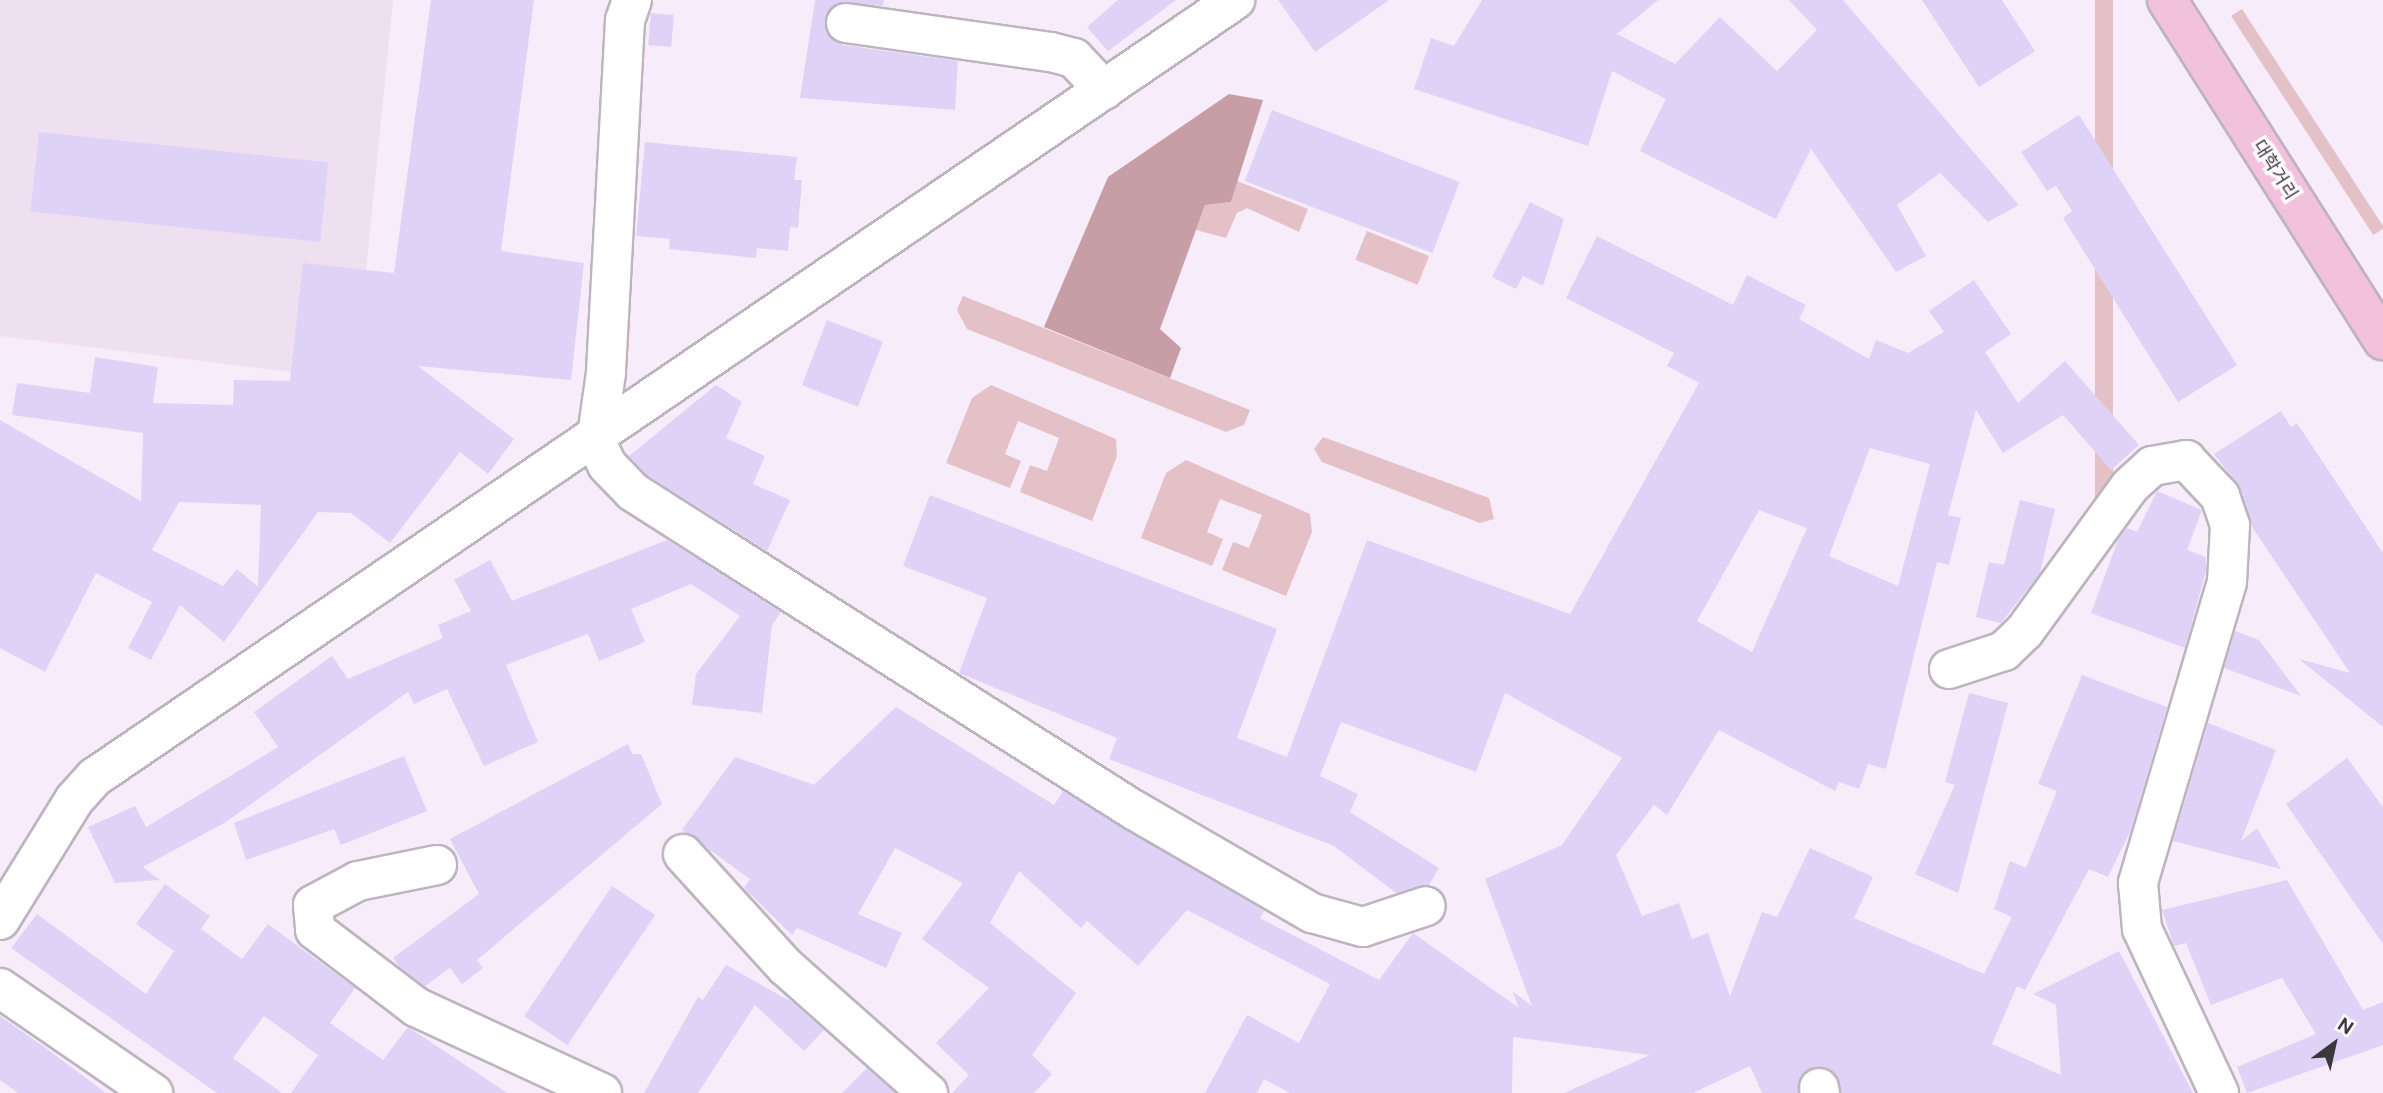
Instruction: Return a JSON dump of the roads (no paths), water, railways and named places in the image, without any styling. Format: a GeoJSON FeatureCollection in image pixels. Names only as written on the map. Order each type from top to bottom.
{"type":"FeatureCollection","features":[{"type":"Feature","properties":{"kind":"main road","name":"대학거리"},"geometry":{"type":"LineString","coordinates":[[2168,0],[2383,340]]}},
{"type":"Feature","properties":{"kind":"street"},"geometry":{"type":"LineString","coordinates":[[632,0],[625,20],[606,373],[596,442],[634,492],[1135,810],[1312,913],[1363,927],[1426,906]]}},
{"type":"Feature","properties":{"kind":"street"},"geometry":{"type":"LineString","coordinates":[[0,920],[74,800],[95,777],[596,442],[1235,0]]}},
{"type":"Feature","properties":{"kind":"street"},"geometry":{"type":"LineString","coordinates":[[846,23],[1051,52],[1073,58],[1104,90]]}},
{"type":"Feature","properties":{"kind":"street"},"geometry":{"type":"LineString","coordinates":[[1949,669],[2004,651],[2024,632],[2130,486],[2152,466],[2186,460],[2220,496],[2230,525],[2227,582],[2138,883],[2142,929],[2219,1093]]}},
{"type":"Feature","properties":{"kind":"street"},"geometry":{"type":"LineString","coordinates":[[683,854],[786,967],[928,1093]]}},
{"type":"Feature","properties":{"kind":"street"},"geometry":{"type":"LineString","coordinates":[[437,865],[346,887],[313,905],[315,930],[416,1007],[602,1093]]}},
{"type":"Feature","properties":{"kind":"street"},"geometry":{"type":"LineString","coordinates":[[0,988],[153,1093]]}}]}
